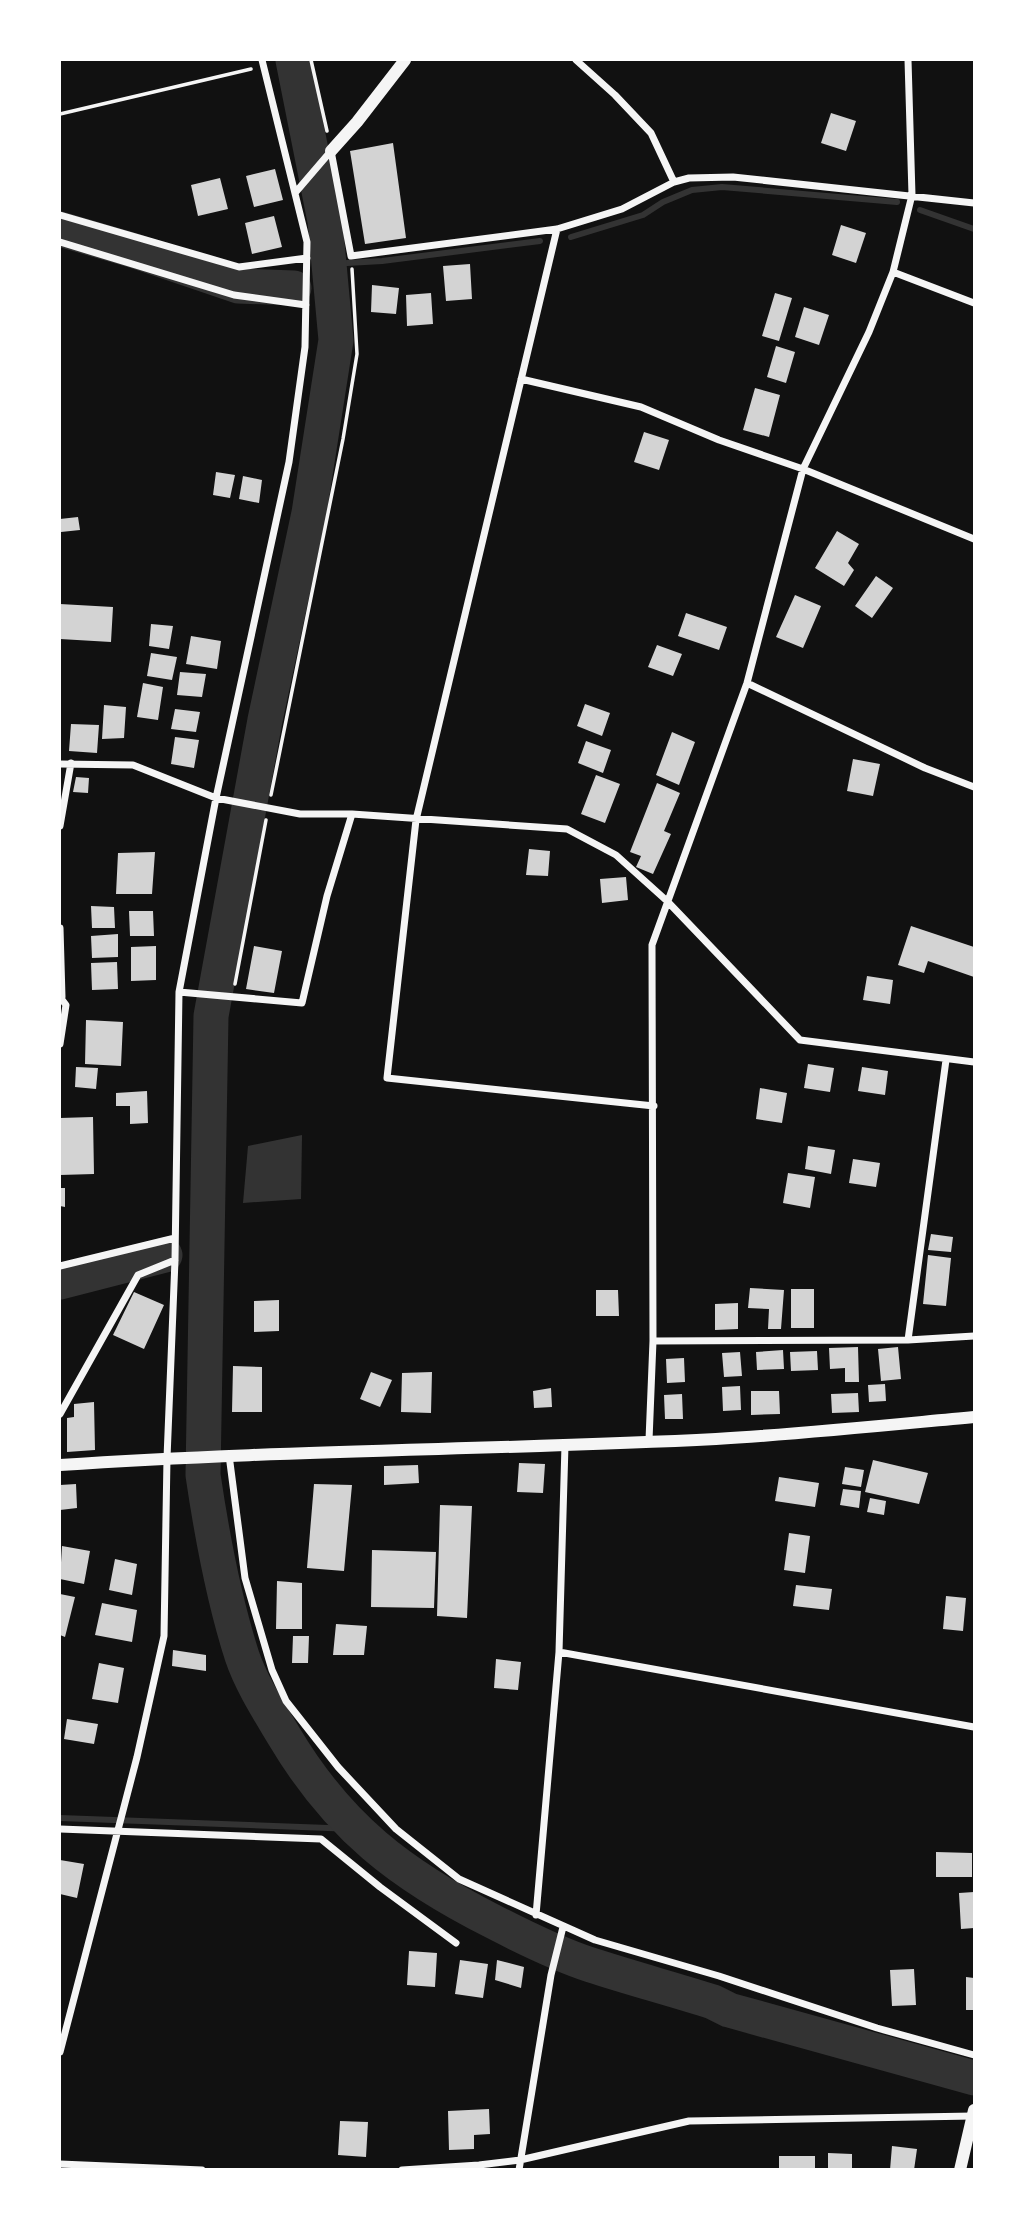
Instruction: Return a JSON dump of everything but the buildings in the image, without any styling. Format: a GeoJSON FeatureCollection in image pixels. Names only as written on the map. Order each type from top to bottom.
{"type":"FeatureCollection","features":[{"type":"Feature","properties":{"kind":"street"},"geometry":{"type":"LineString","coordinates":[[295,193],[358,122],[405,60]]}},
{"type":"Feature","properties":{"kind":"street"},"geometry":{"type":"LineString","coordinates":[[576,60],[615,95],[651,133],[674,182]]}},
{"type":"Feature","properties":{"kind":"street"},"geometry":{"type":"LineString","coordinates":[[649,1440],[653,1341],[652,945],[747,683],[803,469],[869,331],[892,272],[912,195],[908,60]]}},
{"type":"Feature","properties":{"kind":"street"},"geometry":{"type":"LineString","coordinates":[[60,2052],[124,1809],[163,1636],[175,1260],[179,992],[216,798],[289,462],[305,347],[307,242],[263,63]]}},
{"type":"Feature","properties":{"kind":"street"},"geometry":{"type":"LineString","coordinates":[[331,151],[351,256],[557,229],[622,209],[674,182],[690,178],[733,177],[975,203]]}},
{"type":"Feature","properties":{"kind":"street"},"geometry":{"type":"LineString","coordinates":[[60,215],[239,267],[307,258]]}},
{"type":"Feature","properties":{"kind":"street"},"geometry":{"type":"LineString","coordinates":[[557,229],[416,820],[387,1078],[654,1106]]}},
{"type":"Feature","properties":{"kind":"street"},"geometry":{"type":"LineString","coordinates":[[60,242],[234,295],[306,305]]}},
{"type":"Feature","properties":{"kind":"street"},"geometry":{"type":"LineString","coordinates":[[892,272],[975,303]]}},
{"type":"Feature","properties":{"kind":"street"},"geometry":{"type":"LineString","coordinates":[[521,379],[641,407],[975,539]]}},
{"type":"Feature","properties":{"kind":"street"},"geometry":{"type":"LineString","coordinates":[[747,683],[925,768],[975,788]]}},
{"type":"Feature","properties":{"kind":"street"},"geometry":{"type":"LineString","coordinates":[[60,826],[71,763]]}},
{"type":"Feature","properties":{"kind":"street"},"geometry":{"type":"LineString","coordinates":[[60,764],[133,765],[216,798],[300,814],[352,814],[567,829],[616,855],[667,901],[800,1040],[975,1062]]}},
{"type":"Feature","properties":{"kind":"street"},"geometry":{"type":"LineString","coordinates":[[179,992],[302,1003],[327,896],[352,814]]}},
{"type":"Feature","properties":{"kind":"street"},"geometry":{"type":"LineString","coordinates":[[60,928],[61,997],[66,1005],[60,1044]]}},
{"type":"Feature","properties":{"kind":"street"},"geometry":{"type":"LineString","coordinates":[[908,1340],[946,1060]]}},
{"type":"Feature","properties":{"kind":"street"},"geometry":{"type":"LineString","coordinates":[[60,1266],[175,1238]]}},
{"type":"Feature","properties":{"kind":"street"},"geometry":{"type":"LineString","coordinates":[[60,1414],[138,1275],[175,1260]]}},
{"type":"Feature","properties":{"kind":"street"},"geometry":{"type":"LineString","coordinates":[[653,1341],[908,1340],[975,1336]]}},
{"type":"Feature","properties":{"kind":"street"},"geometry":{"type":"LineString","coordinates":[[60,1465],[229,1455],[565,1445],[807,1433],[975,1417]]}},
{"type":"Feature","properties":{"kind":"street"},"geometry":{"type":"LineString","coordinates":[[536,1914],[559,1652],[565,1445]]}},
{"type":"Feature","properties":{"kind":"street"},"geometry":{"type":"LineString","coordinates":[[229,1455],[245,1578],[272,1670],[286,1701],[338,1767],[396,1829],[459,1879],[594,1940],[719,1976],[877,2028],[975,2055]]}},
{"type":"Feature","properties":{"kind":"street"},"geometry":{"type":"LineString","coordinates":[[559,1652],[975,1727]]}},
{"type":"Feature","properties":{"kind":"street"},"geometry":{"type":"LineString","coordinates":[[60,1829],[117,1829],[321,1839],[456,1943]]}},
{"type":"Feature","properties":{"kind":"street"},"geometry":{"type":"LineString","coordinates":[[519,2169],[551,1975],[563,1927]]}},
{"type":"Feature","properties":{"kind":"street"},"geometry":{"type":"LineString","coordinates":[[402,2169],[520,2160],[688,2121],[974,2113],[960,2169]]}},
{"type":"Feature","properties":{"kind":"street"},"geometry":{"type":"LineString","coordinates":[[60,2164],[202,2169]]}},
{"type":"Feature","properties":{"kind":"path"},"geometry":{"type":"LineString","coordinates":[[311,60],[331,151]]}},
{"type":"Feature","properties":{"kind":"path"},"geometry":{"type":"LineString","coordinates":[[60,114],[263,63]]}},
{"type":"Feature","properties":{"kind":"path"},"geometry":{"type":"LineString","coordinates":[[233,998],[268,809],[344,439],[358,346],[351,256]]}},
{"type":"Feature","properties":{"kind":"shaded area"},"geometry":{"type":"Polygon","coordinates":[[[302,1135],[301,1199],[243,1203],[248,1146],[302,1135]]]}},
{"type":"Feature","properties":{"kind":"waterway"},"geometry":{"type":"LineString","coordinates":[[293,60],[325,221],[336,340],[309,513],[265,720],[211,1016],[203,1475],[219,1566],[242,1656],[272,1717],[327,1797],[374,1845],[430,1886],[460,1904],[541,1945],[591,1965],[713,2002],[729,2010],[974,2078]]}},
{"type":"Feature","properties":{"kind":"waterway"},"geometry":{"type":"LineString","coordinates":[[571,237],[643,215],[663,202],[692,190],[722,187],[897,202]]}},
{"type":"Feature","properties":{"kind":"waterway"},"geometry":{"type":"LineString","coordinates":[[920,210],[974,229]]}},
{"type":"Feature","properties":{"kind":"waterway"},"geometry":{"type":"LineString","coordinates":[[60,229],[238,286],[294,288]]}},
{"type":"Feature","properties":{"kind":"waterway"},"geometry":{"type":"LineString","coordinates":[[330,264],[382,261],[540,241]]}},
{"type":"Feature","properties":{"kind":"waterway"},"geometry":{"type":"LineString","coordinates":[[60,1282],[165,1255]]}},
{"type":"Feature","properties":{"kind":"waterway"},"geometry":{"type":"LineString","coordinates":[[60,1818],[355,1829]]}}]}
